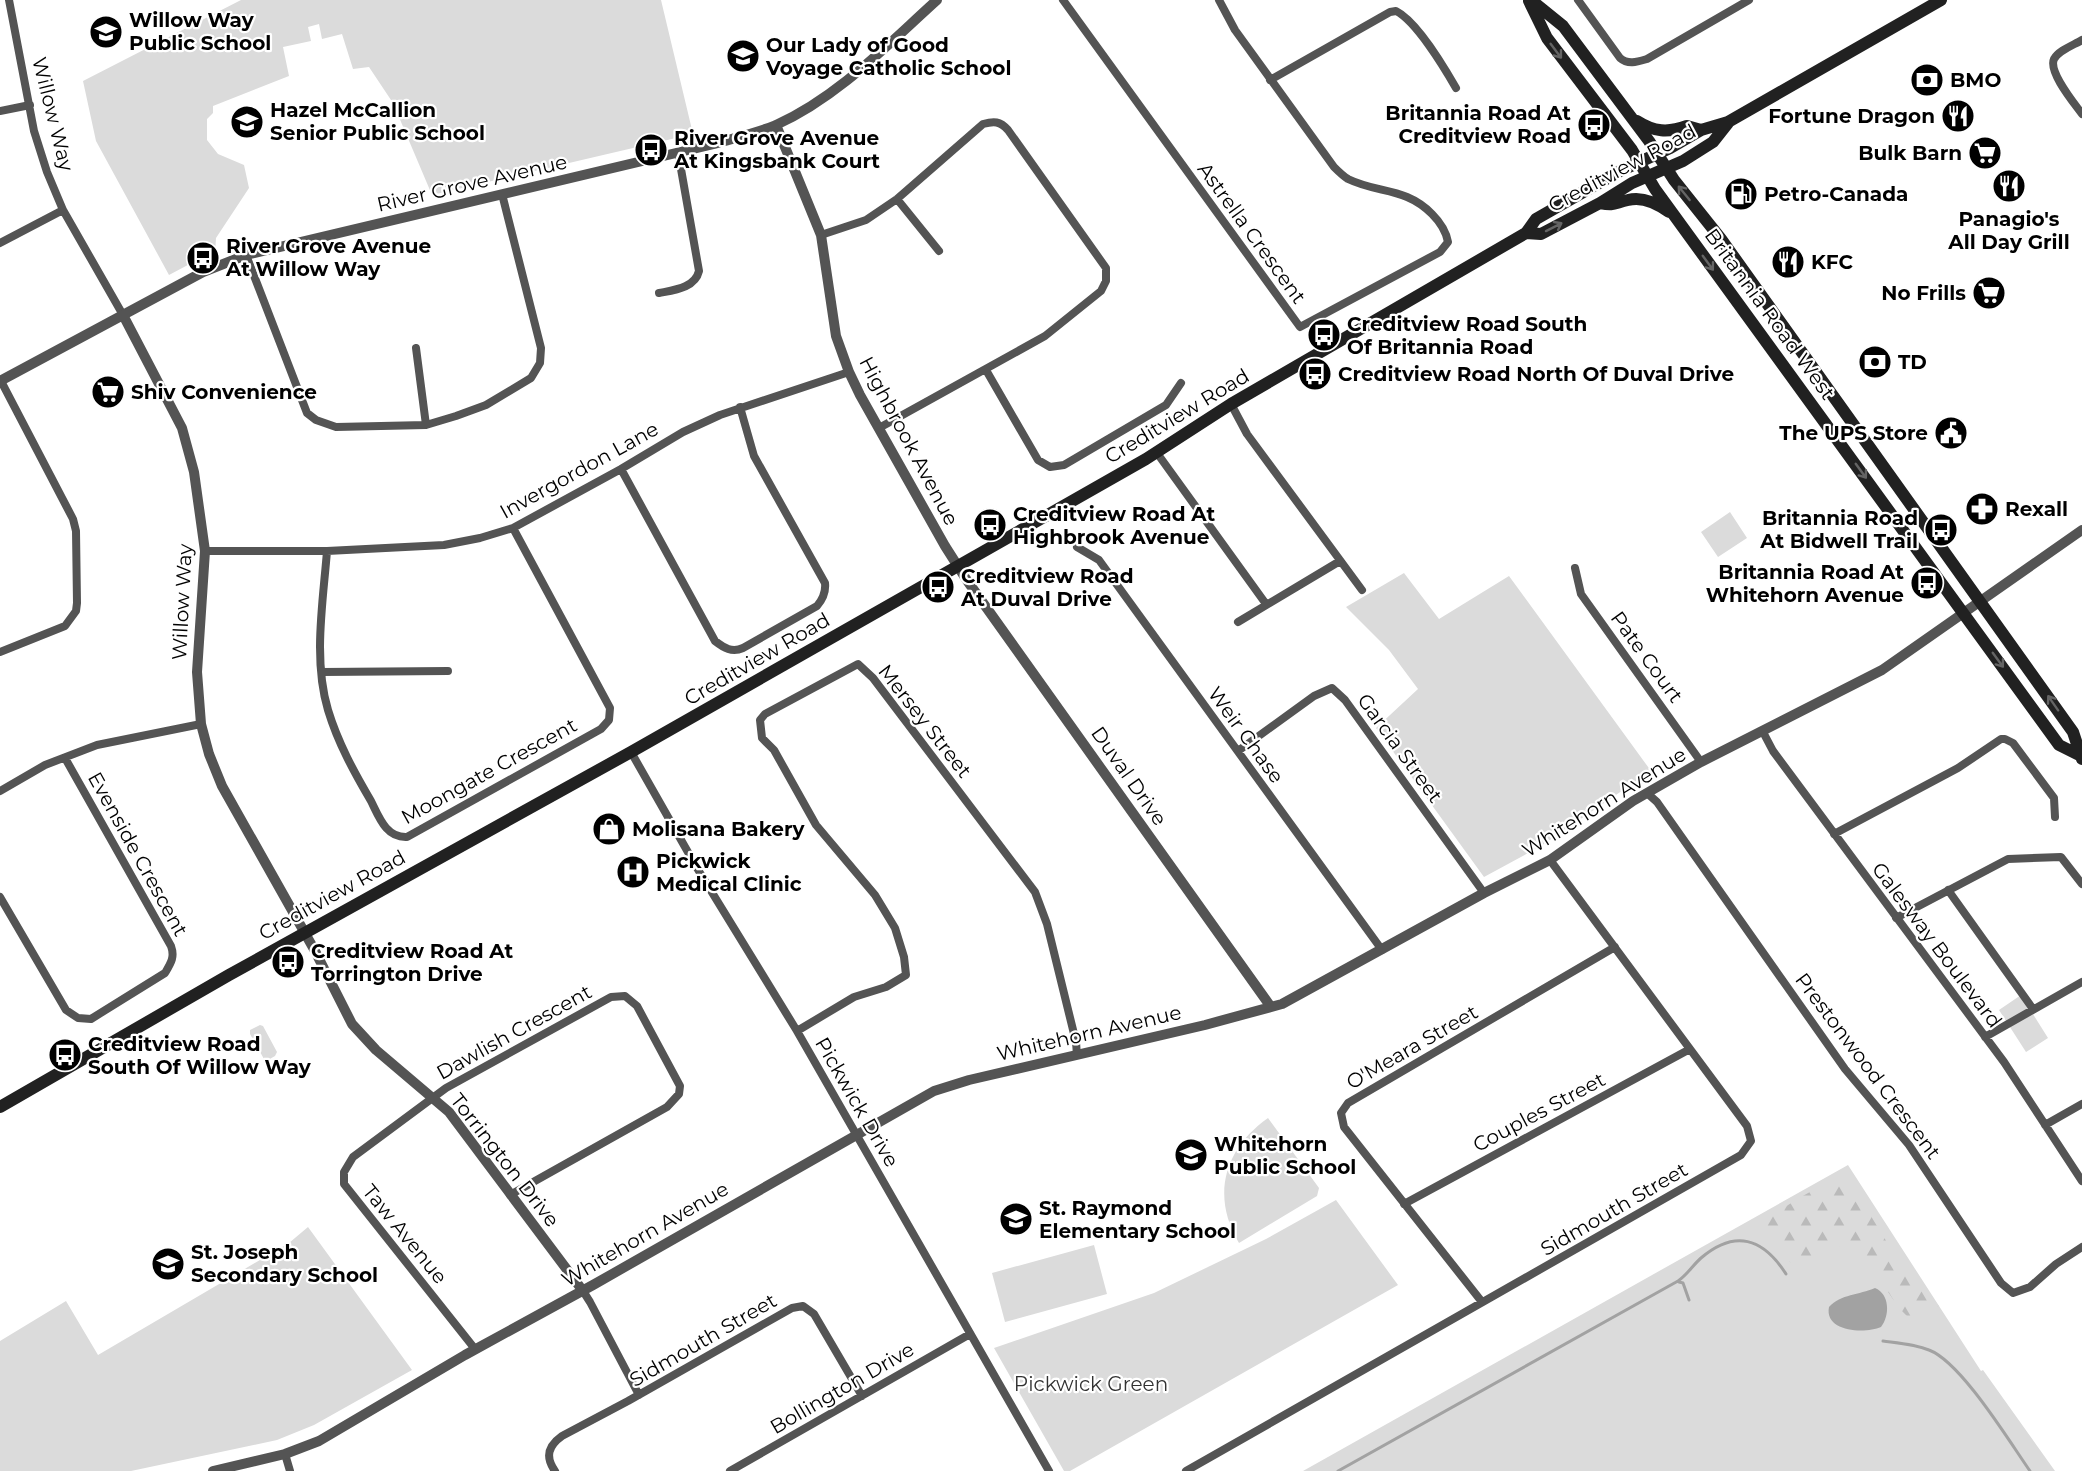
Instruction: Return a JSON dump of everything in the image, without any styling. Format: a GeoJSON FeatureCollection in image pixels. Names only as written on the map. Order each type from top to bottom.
{"type":"FeatureCollection","features":[{"type":"Feature","properties":{"kind":"main road","name":"Britannia Road West"},"geometry":{"type":"LineString","coordinates":[[1530,0],[1563,26],[1633,119],[1666,168],[1721,239],[2073,732],[2081,757]]}},
{"type":"Feature","properties":{"kind":"main road","name":"Britannia Road West"},"geometry":{"type":"LineString","coordinates":[[1530,0],[1546,38],[1632,150],[1674,215],[2059,745],[2081,757]]}},
{"type":"Feature","properties":{"kind":"main road","name":"Creditview Road"},"geometry":{"type":"LineString","coordinates":[[0,1107],[304,933],[631,752],[1157,453],[1231,404],[1526,233],[1536,219],[1620,171],[1658,154],[1701,130],[1728,122],[1941,0]]}},
{"type":"Feature","properties":{"kind":"main road"},"geometry":{"type":"LineString","coordinates":[[1633,119],[1659,131],[1674,131],[1687,126],[1701,130]]}},
{"type":"Feature","properties":{"kind":"main road","name":"Creditview Road"},"geometry":{"type":"LineString","coordinates":[[1526,233],[1541,234],[1600,203],[1632,183],[1683,161],[1713,142],[1728,122]]}},
{"type":"Feature","properties":{"kind":"main road"},"geometry":{"type":"LineString","coordinates":[[1600,203],[1614,205],[1628,200],[1642,200],[1674,215]]}},
{"type":"Feature","properties":{"kind":"street","name":"Willow Way"},"geometry":{"type":"LineString","coordinates":[[9,0],[39,150],[63,210],[123,315],[182,428],[194,472],[205,551],[197,672],[201,724],[209,754],[222,786],[304,933]]}},
{"type":"Feature","properties":{"kind":"street","name":"River Grove Avenue"},"geometry":{"type":"LineString","coordinates":[[0,381],[218,264],[246,255],[714,144],[776,124],[809,106],[847,79],[937,0]]}},
{"type":"Feature","properties":{"kind":"street","name":"Astrella Crescent"},"geometry":{"type":"LineString","coordinates":[[1064,0],[1300,327],[1440,252],[1448,242],[1447,236],[1437,219],[1416,200],[1346,178],[1334,167],[1235,30],[1219,0]]}},
{"type":"Feature","properties":{"kind":"street"},"geometry":{"type":"LineString","coordinates":[[1578,0],[1620,58],[1627,63],[1647,58],[1749,0]]}},
{"type":"Feature","properties":{"kind":"street"},"geometry":{"type":"LineString","coordinates":[[1270,80],[1390,12],[1396,11],[1409,20],[1445,68],[1456,88]]}},
{"type":"Feature","properties":{"kind":"street"},"geometry":{"type":"LineString","coordinates":[[2082,40],[2055,57],[2053,64],[2058,78],[2082,114]]}},
{"type":"Feature","properties":{"kind":"street"},"geometry":{"type":"LineString","coordinates":[[0,111],[30,105]]}},
{"type":"Feature","properties":{"kind":"street"},"geometry":{"type":"LineString","coordinates":[[822,235],[866,220],[897,200],[983,124],[993,121],[1002,124],[1103,261],[1107,275],[1101,291],[1045,336],[879,429]]}},
{"type":"Feature","properties":{"kind":"street","name":"Highbrook Avenue"},"geometry":{"type":"LineString","coordinates":[[776,124],[822,235],[836,336],[849,372],[958,566]]}},
{"type":"Feature","properties":{"kind":"street"},"geometry":{"type":"LineString","coordinates":[[659,293],[678,290],[693,282],[699,271],[678,152]]}},
{"type":"Feature","properties":{"kind":"street"},"geometry":{"type":"LineString","coordinates":[[246,255],[307,413],[316,420],[336,427],[426,425],[486,405],[531,378],[540,363],[541,348],[501,194]]}},
{"type":"Feature","properties":{"kind":"street"},"geometry":{"type":"LineString","coordinates":[[897,200],[939,251]]}},
{"type":"Feature","properties":{"kind":"street"},"geometry":{"type":"LineString","coordinates":[[0,243],[63,210]]}},
{"type":"Feature","properties":{"kind":"street"},"geometry":{"type":"LineString","coordinates":[[416,348],[426,425]]}},
{"type":"Feature","properties":{"kind":"street"},"geometry":{"type":"LineString","coordinates":[[986,370],[1038,460],[1050,467],[1064,465],[1166,405],[1181,383]]}},
{"type":"Feature","properties":{"kind":"street","name":"Invergordon Lane"},"geometry":{"type":"LineString","coordinates":[[205,551],[327,551],[444,545],[513,528],[683,432],[740,407],[849,372]]}},
{"type":"Feature","properties":{"kind":"street"},"geometry":{"type":"LineString","coordinates":[[0,381],[73,519],[76,531],[77,603],[76,611],[65,626],[0,652]]}},
{"type":"Feature","properties":{"kind":"street"},"geometry":{"type":"LineString","coordinates":[[1231,404],[1247,434],[1362,590]]}},
{"type":"Feature","properties":{"kind":"street"},"geometry":{"type":"LineString","coordinates":[[621,469],[715,641],[730,650],[736,651],[743,648],[816,606],[821,602],[825,583],[754,456],[740,407]]}},
{"type":"Feature","properties":{"kind":"street"},"geometry":{"type":"LineString","coordinates":[[1157,453],[1266,604]]}},
{"type":"Feature","properties":{"kind":"street","name":"Moongate Crescent"},"geometry":{"type":"LineString","coordinates":[[327,551],[321,639],[322,672],[327,708],[341,746],[386,829],[399,837],[407,837],[601,729],[609,720],[610,708],[513,528]]}},
{"type":"Feature","properties":{"kind":"street","name":"Whitehorn Avenue"},"geometry":{"type":"LineString","coordinates":[[213,1471],[285,1454],[319,1441],[475,1349],[583,1291],[934,1091],[969,1080],[1282,1004],[1484,893],[1550,860],[1647,793],[1701,762],[1881,670],[2082,530]]}},
{"type":"Feature","properties":{"kind":"street","name":"Weir Chase"},"geometry":{"type":"LineString","coordinates":[[1077,547],[1099,560],[1382,950]]}},
{"type":"Feature","properties":{"kind":"street"},"geometry":{"type":"LineString","coordinates":[[1238,622],[1340,561]]}},
{"type":"Feature","properties":{"kind":"street","name":"Duval Drive"},"geometry":{"type":"LineString","coordinates":[[958,566],[1271,1008]]}},
{"type":"Feature","properties":{"kind":"street","name":"Pate Court"},"geometry":{"type":"LineString","coordinates":[[1575,568],[1581,594],[1701,762]]}},
{"type":"Feature","properties":{"kind":"street","name":"Mersey Street"},"geometry":{"type":"LineString","coordinates":[[797,1030],[854,997],[886,987],[906,975],[904,957],[895,928],[875,895],[816,825],[774,750],[762,738],[760,720],[765,714],[858,664],[873,678],[1035,892],[1047,924],[1076,1042],[1077,1055]]}},
{"type":"Feature","properties":{"kind":"street"},"geometry":{"type":"LineString","coordinates":[[322,672],[448,671]]}},
{"type":"Feature","properties":{"kind":"street","name":"Garcia Street"},"geometry":{"type":"LineString","coordinates":[[1238,751],[1314,696],[1332,688],[1345,700],[1484,893]]}},
{"type":"Feature","properties":{"kind":"street"},"geometry":{"type":"LineString","coordinates":[[0,791],[45,765],[97,745],[201,724]]}},
{"type":"Feature","properties":{"kind":"street","name":"Galesway Boulevard"},"geometry":{"type":"LineString","coordinates":[[1762,732],[1773,751],[2004,1062],[2082,1181]]}},
{"type":"Feature","properties":{"kind":"street"},"geometry":{"type":"LineString","coordinates":[[1834,834],[1958,768],[2001,739],[2013,743],[2054,798],[2055,818]]}},
{"type":"Feature","properties":{"kind":"street","name":"Pickwick Drive"},"geometry":{"type":"LineString","coordinates":[[631,752],[697,868],[797,1030],[857,1133],[1049,1471]]}},
{"type":"Feature","properties":{"kind":"street","name":"Evenside Crescent"},"geometry":{"type":"LineString","coordinates":[[0,897],[66,1010],[78,1018],[91,1019],[165,973],[172,962],[174,953],[171,946],[65,758]]}},
{"type":"Feature","properties":{"kind":"street","name":"Prestonwood Crescent"},"geometry":{"type":"LineString","coordinates":[[1647,793],[1657,802],[1845,1069],[1909,1144],[2001,1283],[2013,1293],[2030,1287],[2056,1264],[2082,1247]]}},
{"type":"Feature","properties":{"kind":"street"},"geometry":{"type":"LineString","coordinates":[[1896,918],[2008,859],[2061,857],[2082,884]]}},
{"type":"Feature","properties":{"kind":"street","name":"Sidmouth Street"},"geometry":{"type":"LineString","coordinates":[[1186,1471],[1741,1155],[1751,1141],[1747,1126],[1550,860]]}},
{"type":"Feature","properties":{"kind":"street"},"geometry":{"type":"LineString","coordinates":[[1948,890],[2033,1009]]}},
{"type":"Feature","properties":{"kind":"street","name":"Torrington Drive"},"geometry":{"type":"LineString","coordinates":[[304,933],[352,1024],[376,1050],[449,1112],[583,1291],[639,1395]]}},
{"type":"Feature","properties":{"kind":"street","name":"O'Meara Street"},"geometry":{"type":"LineString","coordinates":[[1482,1302],[1344,1127],[1341,1113],[1348,1103],[1615,947]]}},
{"type":"Feature","properties":{"kind":"street"},"geometry":{"type":"LineString","coordinates":[[1985,1037],[2082,982]]}},
{"type":"Feature","properties":{"kind":"street","name":"Dawlish Crescent"},"geometry":{"type":"LineString","coordinates":[[432,1097],[611,997],[625,996],[637,1006],[680,1086],[679,1094],[667,1107],[510,1195]]}},
{"type":"Feature","properties":{"kind":"street","name":"Couples Street"},"geometry":{"type":"LineString","coordinates":[[1404,1204],[1690,1049]]}},
{"type":"Feature","properties":{"kind":"street","name":"Taw Avenue"},"geometry":{"type":"LineString","coordinates":[[432,1097],[353,1157],[344,1172],[344,1184],[475,1349]]}},
{"type":"Feature","properties":{"kind":"street"},"geometry":{"type":"LineString","coordinates":[[2045,1125],[2082,1104]]}},
{"type":"Feature","properties":{"kind":"street","name":"Sidmouth Street"},"geometry":{"type":"LineString","coordinates":[[555,1471],[549,1460],[549,1451],[553,1442],[792,1308],[803,1306],[814,1314],[862,1396]]}},
{"type":"Feature","properties":{"kind":"street","name":"Bollington Drive"},"geometry":{"type":"LineString","coordinates":[[730,1471],[970,1334]]}},
{"type":"Feature","properties":{"kind":"street"},"geometry":{"type":"LineString","coordinates":[[285,1454],[290,1471]]}},
{"type":"Feature","properties":{"kind":"green space"},"geometry":{"type":"Polygon","coordinates":[[[241,0],[661,0],[693,134],[432,195],[393,103],[369,67],[353,69],[342,34],[322,39],[319,24],[308,27],[311,41],[283,47],[289,76],[213,106],[213,113],[207,119],[207,140],[218,154],[244,165],[249,188],[216,238],[215,254],[201,258],[169,275],[96,141],[83,81],[241,0]]]}},
{"type":"Feature","properties":{"kind":"green space"},"geometry":{"type":"Polygon","coordinates":[[[1730,512],[1747,538],[1718,557],[1701,532],[1730,512]]]}},
{"type":"Feature","properties":{"kind":"green space"},"geometry":{"type":"Polygon","coordinates":[[[1404,573],[1439,619],[1509,576],[1651,771],[1541,846],[1484,877],[1376,728],[1418,689],[1389,650],[1346,607],[1404,573]]]}},
{"type":"Feature","properties":{"kind":"green space"},"geometry":{"type":"Polygon","coordinates":[[[2021,995],[2048,1038],[2026,1052],[1999,1010],[2021,995]]]}},
{"type":"Feature","properties":{"kind":"green space"},"geometry":{"type":"Polygon","coordinates":[[[260,1025],[263,1026],[277,1052],[268,1060],[264,1059],[250,1034],[250,1030],[260,1025]]]}},
{"type":"Feature","properties":{"kind":"green space"},"geometry":{"type":"Polygon","coordinates":[[[1268,1118],[1319,1188],[1317,1196],[1239,1243],[1230,1225],[1226,1208],[1224,1191],[1226,1174],[1241,1144],[1268,1118]]]}},
{"type":"Feature","properties":{"kind":"green space"},"geometry":{"type":"Polygon","coordinates":[[[1848,1165],[1981,1371],[1983,1370],[2055,1471],[1303,1471],[1848,1165]]]}},
{"type":"Feature","properties":{"kind":"green space"},"geometry":{"type":"Polygon","coordinates":[[[1847,1177],[1899,1262],[1939,1306],[1912,1321],[1899,1308],[1861,1252],[1835,1245],[1800,1269],[1787,1260],[1763,1221],[1814,1190],[1847,1177]]]}},
{"type":"Feature","properties":{"kind":"green space","name":"Pickwick Green"},"geometry":{"type":"Polygon","coordinates":[[[1336,1200],[1398,1285],[1070,1471],[1064,1471],[994,1348],[1154,1293],[1266,1239],[1336,1200]]]}},
{"type":"Feature","properties":{"kind":"green space"},"geometry":{"type":"Polygon","coordinates":[[[308,1227],[412,1370],[314,1425],[277,1440],[131,1471],[0,1471],[0,1341],[66,1301],[98,1355],[289,1243],[308,1227]]]}},
{"type":"Feature","properties":{"kind":"green space"},"geometry":{"type":"Polygon","coordinates":[[[1094,1245],[1107,1294],[1005,1322],[992,1273],[1094,1245]]]}},
{"type":"Feature","properties":{"kind":"shaded area"},"geometry":{"type":"Polygon","coordinates":[[[1875,1288],[1884,1295],[1887,1306],[1886,1317],[1881,1327],[1856,1330],[1847,1329],[1833,1322],[1829,1315],[1829,1307],[1845,1297],[1875,1288]]]}},
{"type":"Feature","properties":{"kind":"waterway"},"geometry":{"type":"LineString","coordinates":[[1338,1471],[1678,1281],[1701,1258],[1725,1243],[1737,1241],[1758,1245],[1768,1252],[1786,1274]]}},
{"type":"Feature","properties":{"kind":"waterway"},"geometry":{"type":"LineString","coordinates":[[1679,1282],[1683,1283],[1689,1300]]}},
{"type":"Feature","properties":{"kind":"waterway"},"geometry":{"type":"LineString","coordinates":[[1883,1341],[1918,1346],[1942,1357],[1984,1404],[2030,1471]]}},
{"type":"Feature","properties":{"kind":"place","name":"Willow Way Public School"},"geometry":{"type":"Point","coordinates":[106,32]}},
{"type":"Feature","properties":{"kind":"place","name":"Our Lady of Good Voyage Catholic School"},"geometry":{"type":"Point","coordinates":[743,56]}},
{"type":"Feature","properties":{"kind":"place","name":"BMO"},"geometry":{"type":"Point","coordinates":[1927,80]}},
{"type":"Feature","properties":{"kind":"place","name":"Fortune Dragon"},"geometry":{"type":"Point","coordinates":[1958,116]}},
{"type":"Feature","properties":{"kind":"place","name":"Hazel McCallion Senior Public School"},"geometry":{"type":"Point","coordinates":[247,122]}},
{"type":"Feature","properties":{"kind":"place","name":"Britannia Road At Creditview Road"},"geometry":{"type":"Point","coordinates":[1594,125]}},
{"type":"Feature","properties":{"kind":"place","name":"River Grove Avenue At Kingsbank Court"},"geometry":{"type":"Point","coordinates":[651,150]}},
{"type":"Feature","properties":{"kind":"place","name":"Bulk Barn"},"geometry":{"type":"Point","coordinates":[1985,153]}},
{"type":"Feature","properties":{"kind":"place","name":"Panagio's All Day Grill"},"geometry":{"type":"Point","coordinates":[2009,186]}},
{"type":"Feature","properties":{"kind":"place","name":"Petro-Canada"},"geometry":{"type":"Point","coordinates":[1741,194]}},
{"type":"Feature","properties":{"kind":"place","name":"River Grove Avenue At Willow Way"},"geometry":{"type":"Point","coordinates":[203,258]}},
{"type":"Feature","properties":{"kind":"place","name":"KFC"},"geometry":{"type":"Point","coordinates":[1788,262]}},
{"type":"Feature","properties":{"kind":"place","name":"No Frills"},"geometry":{"type":"Point","coordinates":[1989,293]}},
{"type":"Feature","properties":{"kind":"place","name":"Creditview Road South Of Britannia Road"},"geometry":{"type":"Point","coordinates":[1324,335]}},
{"type":"Feature","properties":{"kind":"place","name":"TD"},"geometry":{"type":"Point","coordinates":[1875,362]}},
{"type":"Feature","properties":{"kind":"place","name":"Creditview Road North Of Duval Drive"},"geometry":{"type":"Point","coordinates":[1315,374]}},
{"type":"Feature","properties":{"kind":"place","name":"Shiv Convenience"},"geometry":{"type":"Point","coordinates":[108,392]}},
{"type":"Feature","properties":{"kind":"place","name":"The UPS Store"},"geometry":{"type":"Point","coordinates":[1951,433]}},
{"type":"Feature","properties":{"kind":"place","name":"Rexall"},"geometry":{"type":"Point","coordinates":[1982,509]}},
{"type":"Feature","properties":{"kind":"place","name":"Creditview Road At Highbrook Avenue"},"geometry":{"type":"Point","coordinates":[990,525]}},
{"type":"Feature","properties":{"kind":"place","name":"Britannia Road At Bidwell Trail"},"geometry":{"type":"Point","coordinates":[1941,530]}},
{"type":"Feature","properties":{"kind":"place","name":"Britannia Road At Whitehorn Avenue"},"geometry":{"type":"Point","coordinates":[1927,583]}},
{"type":"Feature","properties":{"kind":"place","name":"Creditview Road At Duval Drive"},"geometry":{"type":"Point","coordinates":[938,587]}},
{"type":"Feature","properties":{"kind":"place","name":"Molisana Bakery"},"geometry":{"type":"Point","coordinates":[609,829]}},
{"type":"Feature","properties":{"kind":"place","name":"Pickwick Medical Clinic"},"geometry":{"type":"Point","coordinates":[633,872]}},
{"type":"Feature","properties":{"kind":"place","name":"Creditview Road At Torrington Drive"},"geometry":{"type":"Point","coordinates":[288,962]}},
{"type":"Feature","properties":{"kind":"place","name":"Creditview Road South Of Willow Way"},"geometry":{"type":"Point","coordinates":[65,1055]}},
{"type":"Feature","properties":{"kind":"place","name":"Whitehorn Public School"},"geometry":{"type":"Point","coordinates":[1191,1155]}},
{"type":"Feature","properties":{"kind":"place","name":"St. Raymond Elementary School"},"geometry":{"type":"Point","coordinates":[1016,1219]}},
{"type":"Feature","properties":{"kind":"place","name":"St. Joseph Secondary School"},"geometry":{"type":"Point","coordinates":[168,1264]}}]}
